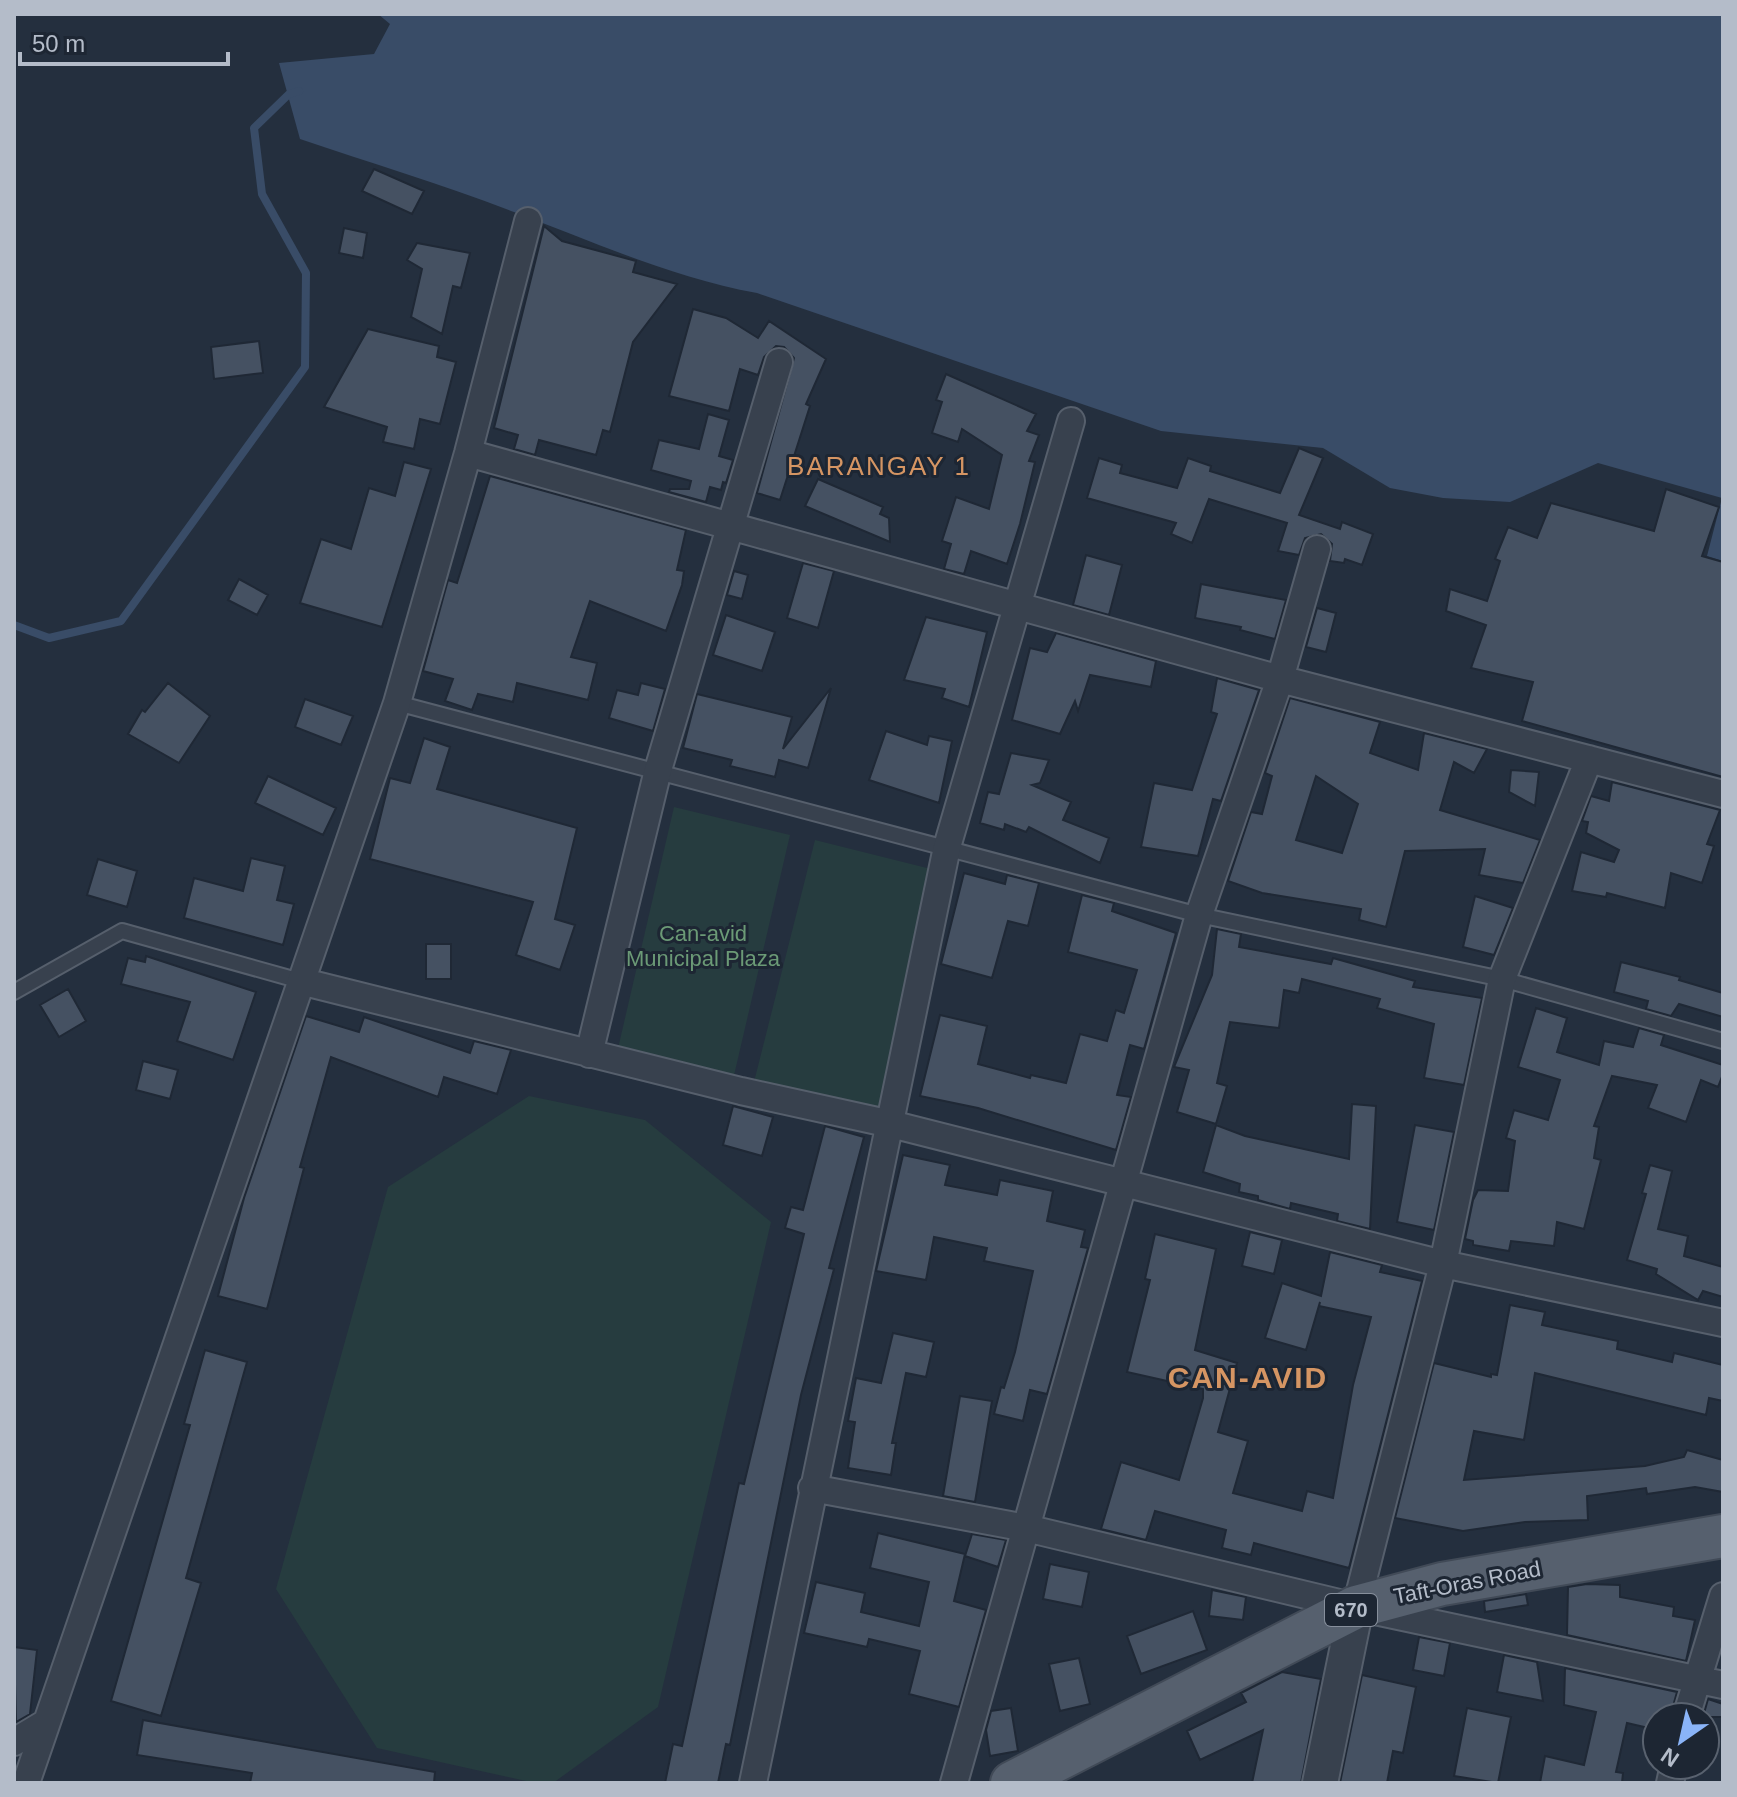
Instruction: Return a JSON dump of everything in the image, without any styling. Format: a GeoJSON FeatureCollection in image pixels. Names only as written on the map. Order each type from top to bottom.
{"type":"FeatureCollection","features":[{"type":"Feature","properties":{"kind":"main road","name":"Taft-Oras Road"},"geometry":{"type":"LineString","coordinates":[[1012,1783],[1356,1607],[1442,1584],[1723,1536]]}},
{"type":"Feature","properties":{"kind":"street"},"geometry":{"type":"LineString","coordinates":[[26,1783],[304,982],[397,703],[468,453],[528,221]]}},
{"type":"Feature","properties":{"kind":"street"},"geometry":{"type":"LineString","coordinates":[[589,1054],[658,770],[779,362]]}},
{"type":"Feature","properties":{"kind":"street"},"geometry":{"type":"LineString","coordinates":[[753,1783],[947,847],[1071,421]]}},
{"type":"Feature","properties":{"kind":"street"},"geometry":{"type":"LineString","coordinates":[[468,453],[1280,679],[1723,794]]}},
{"type":"Feature","properties":{"kind":"street"},"geometry":{"type":"LineString","coordinates":[[954,1783],[1199,915],[1280,679],[1317,549]]}},
{"type":"Feature","properties":{"kind":"street"},"geometry":{"type":"LineString","coordinates":[[1320,1783],[1356,1607],[1443,1264],[1502,979],[1589,759]]}},
{"type":"Feature","properties":{"kind":"street"},"geometry":{"type":"LineString","coordinates":[[304,982],[589,1054],[891,1124],[1443,1264],[1723,1323]]}},
{"type":"Feature","properties":{"kind":"street"},"geometry":{"type":"LineString","coordinates":[[812,1488],[1026,1528],[1356,1607],[1723,1685]]}},
{"type":"Feature","properties":{"kind":"street"},"geometry":{"type":"LineString","coordinates":[[1690,1701],[1723,1596]]}},
{"type":"Feature","properties":{"kind":"street"},"geometry":{"type":"LineString","coordinates":[[14,1742],[44,1724]]}},
{"type":"Feature","properties":{"kind":"lane"},"geometry":{"type":"LineString","coordinates":[[397,703],[1199,915],[1502,979],[1723,1041]]}},
{"type":"Feature","properties":{"kind":"lane"},"geometry":{"type":"LineString","coordinates":[[14,992],[122,931],[304,982]]}},
{"type":"Feature","properties":{"kind":"green space","name":"Can-avid Municipal Plaza"},"geometry":{"type":"Polygon","coordinates":[[[674,807],[790,835],[732,1084],[616,1057],[674,807]]]}},
{"type":"Feature","properties":{"kind":"green space"},"geometry":{"type":"Polygon","coordinates":[[[815,840],[935,870],[875,1120],[753,1086],[815,840]]]}},
{"type":"Feature","properties":{"kind":"green space"},"geometry":{"type":"Polygon","coordinates":[[[529,1096],[645,1120],[771,1222],[658,1707],[553,1783],[535,1783],[377,1748],[276,1589],[388,1187],[529,1096]]]}},
{"type":"Feature","properties":{"kind":"water"},"geometry":{"type":"Polygon","coordinates":[[[378,14],[1723,14],[1723,561],[1707,556],[1722,498],[1598,463],[1510,502],[1443,498],[1390,488],[1323,448],[1161,431],[757,293],[664,269],[461,193],[300,139],[279,63],[374,54],[390,24],[378,14]]]}},
{"type":"Feature","properties":{"kind":"building"},"geometry":{"type":"Polygon","coordinates":[[[374,169],[424,191],[412,214],[362,191],[374,169]]]}},
{"type":"Feature","properties":{"kind":"building"},"geometry":{"type":"Polygon","coordinates":[[[544,226],[562,241],[636,261],[633,272],[677,284],[633,342],[610,432],[603,430],[596,455],[539,440],[535,455],[514,449],[518,435],[494,428],[544,226]]]}},
{"type":"Feature","properties":{"kind":"building"},"geometry":{"type":"Polygon","coordinates":[[[344,228],[367,233],[363,258],[339,253],[344,228]]]}},
{"type":"Feature","properties":{"kind":"building"},"geometry":{"type":"Polygon","coordinates":[[[417,243],[470,253],[461,288],[453,286],[442,334],[411,317],[422,269],[407,260],[417,243]]]}},
{"type":"Feature","properties":{"kind":"building"},"geometry":{"type":"Polygon","coordinates":[[[693,309],[726,318],[758,338],[769,321],[826,359],[806,404],[810,406],[780,500],[757,493],[794,358],[784,347],[776,346],[764,357],[758,375],[740,369],[729,411],[669,396],[693,309]]]}},
{"type":"Feature","properties":{"kind":"building"},"geometry":{"type":"Polygon","coordinates":[[[368,329],[439,346],[437,357],[456,362],[440,424],[420,419],[414,449],[383,442],[387,427],[324,407],[368,329]]]}},
{"type":"Feature","properties":{"kind":"building"},"geometry":{"type":"Polygon","coordinates":[[[259,341],[263,373],[214,379],[211,347],[259,341]]]}},
{"type":"Feature","properties":{"kind":"building"},"geometry":{"type":"Polygon","coordinates":[[[946,374],[1036,414],[1027,431],[1039,435],[1029,461],[1035,462],[1007,564],[971,551],[964,574],[944,569],[951,544],[942,541],[956,497],[989,509],[1002,455],[962,429],[958,442],[932,433],[942,402],[936,400],[946,374]]]}},
{"type":"Feature","properties":{"kind":"building"},"geometry":{"type":"Polygon","coordinates":[[[708,414],[729,420],[719,456],[733,460],[726,483],[723,482],[721,490],[710,487],[706,502],[669,492],[670,489],[689,489],[691,481],[651,470],[659,440],[699,449],[708,414]]]}},
{"type":"Feature","properties":{"kind":"building"},"geometry":{"type":"Polygon","coordinates":[[[1299,448],[1323,458],[1299,515],[1340,529],[1342,522],[1373,534],[1362,565],[1345,559],[1344,563],[1330,561],[1332,544],[1321,534],[1305,538],[1299,555],[1278,551],[1287,523],[1209,499],[1192,543],[1171,534],[1176,523],[1087,498],[1099,458],[1122,465],[1120,473],[1177,488],[1188,458],[1211,466],[1210,471],[1280,493],[1299,448]]]}},
{"type":"Feature","properties":{"kind":"building"},"geometry":{"type":"Polygon","coordinates":[[[404,462],[431,469],[382,627],[300,603],[321,539],[351,549],[369,488],[395,496],[404,462]]]}},
{"type":"Feature","properties":{"kind":"building"},"geometry":{"type":"Polygon","coordinates":[[[490,476],[686,530],[677,570],[684,571],[682,585],[666,631],[590,601],[571,657],[597,663],[588,700],[517,683],[513,702],[478,694],[472,710],[445,701],[453,679],[423,671],[448,580],[457,583],[490,476]]]}},
{"type":"Feature","properties":{"kind":"building"},"geometry":{"type":"Polygon","coordinates":[[[818,479],[883,507],[880,514],[889,518],[890,542],[805,506],[818,479]]]}},
{"type":"Feature","properties":{"kind":"building"},"geometry":{"type":"Polygon","coordinates":[[[1666,489],[1719,507],[1702,556],[1723,562],[1723,777],[1522,721],[1533,682],[1471,668],[1486,625],[1446,611],[1450,589],[1487,601],[1500,561],[1495,559],[1508,527],[1537,538],[1551,503],[1654,531],[1666,489]]]}},
{"type":"Feature","properties":{"kind":"building"},"geometry":{"type":"Polygon","coordinates":[[[1086,555],[1122,565],[1109,615],[1073,605],[1086,555]]]}},
{"type":"Feature","properties":{"kind":"building"},"geometry":{"type":"Polygon","coordinates":[[[803,563],[834,571],[818,628],[787,618],[803,563]]]}},
{"type":"Feature","properties":{"kind":"building"},"geometry":{"type":"Polygon","coordinates":[[[734,571],[748,575],[742,599],[727,595],[734,571]]]}},
{"type":"Feature","properties":{"kind":"building"},"geometry":{"type":"Polygon","coordinates":[[[239,579],[268,595],[257,615],[228,600],[239,579]]]}},
{"type":"Feature","properties":{"kind":"building"},"geometry":{"type":"Polygon","coordinates":[[[1201,584],[1286,600],[1275,639],[1240,630],[1241,627],[1195,618],[1201,584]]]}},
{"type":"Feature","properties":{"kind":"building"},"geometry":{"type":"Polygon","coordinates":[[[1317,608],[1336,613],[1326,652],[1306,647],[1317,608]]]}},
{"type":"Feature","properties":{"kind":"building"},"geometry":{"type":"Polygon","coordinates":[[[726,615],[775,632],[762,671],[713,655],[726,615]]]}},
{"type":"Feature","properties":{"kind":"building"},"geometry":{"type":"Polygon","coordinates":[[[926,617],[987,632],[969,707],[942,698],[945,689],[904,680],[926,617]]]}},
{"type":"Feature","properties":{"kind":"building"},"geometry":{"type":"Polygon","coordinates":[[[1056,633],[1156,661],[1151,687],[1090,675],[1078,711],[1075,701],[1060,734],[1012,720],[1030,648],[1047,652],[1056,633]]]}},
{"type":"Feature","properties":{"kind":"building"},"geometry":{"type":"Polygon","coordinates":[[[1217,678],[1259,690],[1221,801],[1213,799],[1198,856],[1141,847],[1154,783],[1192,790],[1217,714],[1211,712],[1217,678]]]}},
{"type":"Feature","properties":{"kind":"building"},"geometry":{"type":"Polygon","coordinates":[[[168,683],[210,716],[179,763],[128,734],[142,710],[145,712],[168,683]]]}},
{"type":"Feature","properties":{"kind":"building"},"geometry":{"type":"Polygon","coordinates":[[[641,683],[665,689],[653,731],[609,718],[617,690],[638,695],[641,683]]]}},
{"type":"Feature","properties":{"kind":"building"},"geometry":{"type":"Polygon","coordinates":[[[831,688],[808,768],[779,760],[775,777],[730,766],[732,760],[683,748],[697,694],[792,717],[783,749],[831,688]]]}},
{"type":"Feature","properties":{"kind":"building"},"geometry":{"type":"Polygon","coordinates":[[[1290,698],[1380,722],[1370,753],[1418,770],[1424,733],[1487,749],[1474,773],[1454,762],[1440,810],[1540,840],[1523,883],[1479,875],[1485,849],[1405,851],[1386,927],[1359,920],[1361,909],[1262,893],[1228,881],[1251,812],[1262,814],[1272,776],[1265,773],[1290,698]],[[1316,776],[1296,840],[1342,853],[1358,804],[1316,776]]]}},
{"type":"Feature","properties":{"kind":"building"},"geometry":{"type":"Polygon","coordinates":[[[305,699],[353,716],[341,745],[295,727],[305,699]]]}},
{"type":"Feature","properties":{"kind":"building"},"geometry":{"type":"Polygon","coordinates":[[[886,731],[927,745],[929,736],[952,741],[939,803],[869,780],[886,731]]]}},
{"type":"Feature","properties":{"kind":"building"},"geometry":{"type":"Polygon","coordinates":[[[424,738],[450,747],[437,789],[577,828],[555,919],[575,925],[560,970],[516,955],[533,902],[370,859],[390,778],[410,783],[424,738]]]}},
{"type":"Feature","properties":{"kind":"building"},"geometry":{"type":"Polygon","coordinates":[[[1011,753],[1049,760],[1040,783],[1032,785],[1071,802],[1063,820],[1109,838],[1100,863],[1029,827],[1026,832],[1005,824],[1004,830],[980,823],[988,792],[999,794],[1011,753]]]}},
{"type":"Feature","properties":{"kind":"building"},"geometry":{"type":"Polygon","coordinates":[[[1511,770],[1539,772],[1535,806],[1509,792],[1511,770]]]}},
{"type":"Feature","properties":{"kind":"building"},"geometry":{"type":"Polygon","coordinates":[[[268,776],[336,808],[323,835],[255,803],[268,776]]]}},
{"type":"Feature","properties":{"kind":"building"},"geometry":{"type":"Polygon","coordinates":[[[1612,782],[1720,810],[1707,844],[1714,846],[1702,883],[1671,873],[1665,908],[1607,893],[1606,897],[1572,891],[1581,852],[1614,862],[1619,850],[1586,833],[1588,822],[1582,821],[1591,796],[1609,801],[1612,782]]]}},
{"type":"Feature","properties":{"kind":"building"},"geometry":{"type":"Polygon","coordinates":[[[251,858],[285,866],[277,900],[294,904],[283,945],[184,918],[194,878],[243,891],[251,858]]]}},
{"type":"Feature","properties":{"kind":"building"},"geometry":{"type":"Polygon","coordinates":[[[98,859],[137,871],[127,907],[87,895],[98,859]]]}},
{"type":"Feature","properties":{"kind":"building"},"geometry":{"type":"Polygon","coordinates":[[[964,873],[1005,884],[1007,875],[1039,883],[1028,926],[1008,921],[992,978],[941,964],[964,873]]]}},
{"type":"Feature","properties":{"kind":"building"},"geometry":{"type":"Polygon","coordinates":[[[1082,895],[1114,903],[1112,911],[1176,933],[1144,1049],[1130,1045],[1117,1095],[1131,1097],[1116,1150],[978,1108],[920,1096],[940,1015],[987,1026],[978,1064],[1030,1078],[1031,1075],[1066,1083],[1080,1034],[1107,1041],[1116,1010],[1124,1013],[1137,970],[1068,952],[1082,895]]]}},
{"type":"Feature","properties":{"kind":"building"},"geometry":{"type":"Polygon","coordinates":[[[1475,896],[1513,908],[1494,955],[1463,947],[1475,896]]]}},
{"type":"Feature","properties":{"kind":"building"},"geometry":{"type":"Polygon","coordinates":[[[1217,929],[1241,934],[1239,947],[1331,964],[1333,958],[1415,981],[1413,987],[1482,998],[1464,1085],[1424,1078],[1434,1024],[1377,1008],[1380,999],[1302,979],[1299,993],[1284,990],[1279,1028],[1230,1022],[1217,1083],[1227,1086],[1216,1124],[1177,1112],[1189,1070],[1174,1067],[1212,975],[1217,929]]]}},
{"type":"Feature","properties":{"kind":"building"},"geometry":{"type":"Polygon","coordinates":[[[426,944],[451,944],[451,979],[426,979],[426,944]]]}},
{"type":"Feature","properties":{"kind":"building"},"geometry":{"type":"Polygon","coordinates":[[[146,956],[256,992],[233,1060],[177,1041],[190,1002],[121,984],[128,958],[145,962],[146,956]]]}},
{"type":"Feature","properties":{"kind":"building"},"geometry":{"type":"Polygon","coordinates":[[[1621,962],[1680,977],[1679,980],[1723,993],[1723,1017],[1679,1004],[1671,1016],[1646,1009],[1648,1001],[1614,992],[1621,962]]]}},
{"type":"Feature","properties":{"kind":"building"},"geometry":{"type":"Polygon","coordinates":[[[68,989],[86,1021],[59,1037],[40,1005],[68,989]]]}},
{"type":"Feature","properties":{"kind":"building"},"geometry":{"type":"Polygon","coordinates":[[[1536,1008],[1567,1018],[1557,1052],[1599,1065],[1604,1041],[1633,1047],[1639,1028],[1664,1035],[1661,1045],[1723,1065],[1723,1074],[1718,1087],[1701,1080],[1686,1122],[1648,1108],[1657,1085],[1612,1076],[1594,1126],[1599,1127],[1594,1158],[1601,1160],[1584,1229],[1557,1222],[1554,1246],[1511,1241],[1509,1251],[1473,1245],[1473,1241],[1465,1239],[1478,1190],[1508,1191],[1515,1141],[1506,1138],[1514,1110],[1548,1120],[1560,1080],[1518,1067],[1536,1008]]]}},
{"type":"Feature","properties":{"kind":"building"},"geometry":{"type":"Polygon","coordinates":[[[306,1016],[359,1032],[364,1017],[470,1053],[474,1041],[511,1050],[497,1094],[444,1077],[438,1097],[331,1057],[300,1167],[304,1168],[267,1309],[218,1296],[244,1198],[306,1016]]]}},
{"type":"Feature","properties":{"kind":"building"},"geometry":{"type":"Polygon","coordinates":[[[143,1061],[178,1070],[170,1099],[136,1090],[143,1061]]]}},
{"type":"Feature","properties":{"kind":"building"},"geometry":{"type":"Polygon","coordinates":[[[1352,1104],[1376,1106],[1370,1229],[1337,1221],[1338,1214],[1291,1203],[1290,1209],[1258,1200],[1258,1196],[1239,1192],[1240,1184],[1203,1172],[1216,1125],[1245,1136],[1349,1159],[1352,1104]]]}},
{"type":"Feature","properties":{"kind":"building"},"geometry":{"type":"Polygon","coordinates":[[[733,1106],[773,1117],[762,1156],[723,1145],[733,1106]]]}},
{"type":"Feature","properties":{"kind":"building"},"geometry":{"type":"Polygon","coordinates":[[[1415,1125],[1454,1132],[1434,1230],[1397,1222],[1415,1125]]]}},
{"type":"Feature","properties":{"kind":"building"},"geometry":{"type":"Polygon","coordinates":[[[825,1126],[864,1137],[829,1268],[834,1269],[801,1395],[730,1745],[726,1744],[718,1783],[665,1783],[673,1744],[682,1746],[739,1483],[744,1484],[804,1234],[785,1228],[791,1207],[803,1210],[825,1126]]]}},
{"type":"Feature","properties":{"kind":"building"},"geometry":{"type":"Polygon","coordinates":[[[903,1155],[950,1165],[945,1185],[997,1195],[1000,1180],[1053,1191],[1047,1221],[1085,1230],[1081,1247],[1088,1248],[1047,1394],[1030,1390],[1023,1421],[994,1414],[1015,1352],[1033,1271],[984,1261],[987,1248],[934,1237],[926,1280],[876,1271],[903,1155]]]}},
{"type":"Feature","properties":{"kind":"building"},"geometry":{"type":"Polygon","coordinates":[[[1650,1165],[1672,1171],[1658,1229],[1688,1236],[1684,1256],[1723,1267],[1723,1297],[1703,1291],[1698,1300],[1656,1274],[1657,1269],[1627,1260],[1646,1194],[1642,1193],[1650,1165]]]}},
{"type":"Feature","properties":{"kind":"building"},"geometry":{"type":"Polygon","coordinates":[[[1250,1232],[1282,1240],[1274,1274],[1242,1266],[1250,1232]]]}},
{"type":"Feature","properties":{"kind":"building"},"geometry":{"type":"Polygon","coordinates":[[[1155,1234],[1216,1249],[1195,1350],[1237,1363],[1218,1432],[1248,1441],[1233,1493],[1302,1511],[1307,1491],[1333,1498],[1353,1385],[1371,1317],[1319,1306],[1320,1302],[1306,1350],[1265,1338],[1282,1283],[1321,1296],[1330,1252],[1382,1265],[1380,1272],[1422,1281],[1349,1568],[1254,1543],[1251,1555],[1222,1548],[1226,1530],[1155,1511],[1146,1540],[1101,1529],[1121,1462],[1179,1480],[1203,1398],[1203,1389],[1127,1372],[1150,1280],[1145,1279],[1155,1234]]]}},
{"type":"Feature","properties":{"kind":"building"},"geometry":{"type":"Polygon","coordinates":[[[1510,1305],[1545,1312],[1542,1325],[1618,1341],[1617,1349],[1672,1362],[1674,1353],[1723,1365],[1723,1401],[1709,1398],[1706,1415],[1535,1373],[1524,1440],[1474,1431],[1464,1480],[1645,1466],[1684,1457],[1687,1450],[1723,1460],[1723,1492],[1695,1487],[1647,1494],[1646,1488],[1587,1496],[1588,1520],[1525,1522],[1463,1531],[1395,1518],[1434,1363],[1491,1377],[1491,1374],[1497,1375],[1510,1305]]]}},
{"type":"Feature","properties":{"kind":"building"},"geometry":{"type":"Polygon","coordinates":[[[893,1333],[934,1342],[926,1377],[906,1373],[892,1443],[896,1443],[891,1475],[848,1468],[855,1422],[848,1421],[856,1378],[881,1383],[893,1333]]]}},
{"type":"Feature","properties":{"kind":"building"},"geometry":{"type":"Polygon","coordinates":[[[205,1350],[247,1362],[186,1578],[201,1583],[161,1716],[111,1701],[190,1425],[184,1424],[205,1350]]]}},
{"type":"Feature","properties":{"kind":"building"},"geometry":{"type":"Polygon","coordinates":[[[960,1396],[992,1401],[975,1502],[943,1496],[960,1396]]]}},
{"type":"Feature","properties":{"kind":"building"},"geometry":{"type":"Polygon","coordinates":[[[878,1533],[965,1554],[954,1601],[986,1610],[959,1707],[909,1694],[920,1651],[869,1639],[867,1647],[804,1633],[816,1582],[865,1593],[861,1612],[919,1626],[929,1582],[870,1568],[878,1533]]]}},
{"type":"Feature","properties":{"kind":"building"},"geometry":{"type":"Polygon","coordinates":[[[972,1534],[1006,1540],[998,1567],[965,1556],[972,1534]]]}},
{"type":"Feature","properties":{"kind":"building"},"geometry":{"type":"Polygon","coordinates":[[[1050,1564],[1089,1572],[1082,1607],[1043,1599],[1050,1564]]]}},
{"type":"Feature","properties":{"kind":"building"},"geometry":{"type":"Polygon","coordinates":[[[1620,1585],[1620,1597],[1674,1607],[1673,1616],[1695,1620],[1686,1661],[1567,1635],[1568,1587],[1620,1585]]]}},
{"type":"Feature","properties":{"kind":"building"},"geometry":{"type":"Polygon","coordinates":[[[1212,1590],[1246,1597],[1243,1620],[1209,1616],[1212,1590]]]}},
{"type":"Feature","properties":{"kind":"building"},"geometry":{"type":"Polygon","coordinates":[[[1526,1594],[1528,1605],[1485,1612],[1484,1601],[1526,1594]]]}},
{"type":"Feature","properties":{"kind":"building"},"geometry":{"type":"Polygon","coordinates":[[[1193,1611],[1207,1650],[1141,1674],[1127,1636],[1193,1611]]]}},
{"type":"Feature","properties":{"kind":"building"},"geometry":{"type":"Polygon","coordinates":[[[1419,1637],[1450,1643],[1444,1676],[1413,1670],[1419,1637]]]}},
{"type":"Feature","properties":{"kind":"building"},"geometry":{"type":"Polygon","coordinates":[[[14,1647],[37,1650],[30,1714],[16,1722],[14,1647]]]}},
{"type":"Feature","properties":{"kind":"building"},"geometry":{"type":"Polygon","coordinates":[[[1504,1655],[1537,1662],[1543,1701],[1497,1692],[1504,1655]]]}},
{"type":"Feature","properties":{"kind":"building"},"geometry":{"type":"Polygon","coordinates":[[[1079,1658],[1090,1704],[1060,1711],[1049,1664],[1079,1658]]]}},
{"type":"Feature","properties":{"kind":"building"},"geometry":{"type":"Polygon","coordinates":[[[1565,1668],[1677,1692],[1674,1701],[1641,1701],[1641,1726],[1627,1723],[1616,1772],[1623,1773],[1622,1783],[1540,1783],[1545,1756],[1584,1765],[1596,1712],[1564,1705],[1565,1668]]]}},
{"type":"Feature","properties":{"kind":"building"},"geometry":{"type":"Polygon","coordinates":[[[1282,1672],[1321,1679],[1301,1783],[1252,1783],[1263,1730],[1200,1760],[1187,1731],[1246,1702],[1241,1693],[1282,1672]]]}},
{"type":"Feature","properties":{"kind":"building"},"geometry":{"type":"Polygon","coordinates":[[[1362,1675],[1416,1687],[1403,1753],[1393,1751],[1387,1783],[1340,1783],[1362,1675]]]}},
{"type":"Feature","properties":{"kind":"building"},"geometry":{"type":"Polygon","coordinates":[[[1011,1708],[1018,1751],[990,1756],[986,1730],[991,1711],[1011,1708]]]}},
{"type":"Feature","properties":{"kind":"building"},"geometry":{"type":"Polygon","coordinates":[[[1467,1708],[1511,1717],[1498,1783],[1454,1776],[1467,1708]]]}},
{"type":"Feature","properties":{"kind":"building"},"geometry":{"type":"Polygon","coordinates":[[[143,1720],[435,1772],[434,1783],[250,1783],[252,1773],[137,1755],[143,1720]]]}},
{"type":"Feature","properties":{"kind":"waterway"},"geometry":{"type":"LineString","coordinates":[[14,625],[49,638],[121,621],[305,367],[306,273],[262,194],[254,128],[289,94],[299,91]]}},
{"type":"Feature","properties":{"kind":"district","name":"BARANGAY 1"},"geometry":{"type":"Point","coordinates":[879,466]}},
{"type":"Feature","properties":{"kind":"district","name":"CAN-AVID"},"geometry":{"type":"Point","coordinates":[1248,1378]}}]}
